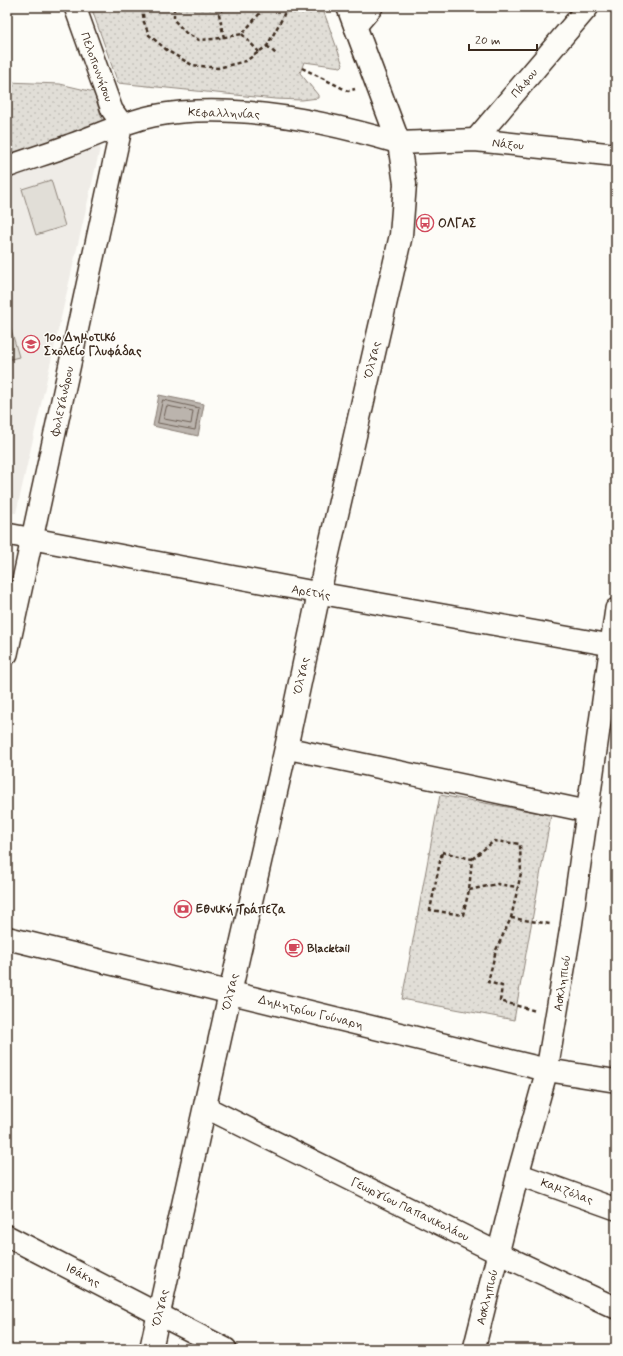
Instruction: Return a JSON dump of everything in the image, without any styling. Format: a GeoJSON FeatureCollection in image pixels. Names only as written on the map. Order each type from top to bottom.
{"type":"FeatureCollection","features":[{"type":"Feature","properties":{"kind":"street","name":"Πελοποννήσου"},"geometry":{"type":"LineString","coordinates":[[75,7],[112,110],[122,124]]}},
{"type":"Feature","properties":{"kind":"street"},"geometry":{"type":"LineString","coordinates":[[351,17],[372,7]]}},
{"type":"Feature","properties":{"kind":"street","name":"Πάφου"},"geometry":{"type":"LineString","coordinates":[[475,140],[588,7]]}},
{"type":"Feature","properties":{"kind":"street","name":"Όλγας"},"geometry":{"type":"LineString","coordinates":[[151,1349],[286,748],[319,593],[401,235],[405,184],[399,143],[351,17]]}},
{"type":"Feature","properties":{"kind":"street","name":"Κεφαλληνίας"},"geometry":{"type":"LineString","coordinates":[[7,166],[71,145],[122,124],[153,116],[188,111],[302,118],[358,131],[399,143]]}},
{"type":"Feature","properties":{"kind":"street","name":"Φολεγάνδρου"},"geometry":{"type":"LineString","coordinates":[[7,654],[122,124]]}},
{"type":"Feature","properties":{"kind":"street","name":"Νάξου"},"geometry":{"type":"LineString","coordinates":[[399,143],[475,140],[616,155]]}},
{"type":"Feature","properties":{"kind":"street","name":"Αρετής"},"geometry":{"type":"LineString","coordinates":[[7,534],[32,540],[319,593],[613,645]]}},
{"type":"Feature","properties":{"kind":"street","name":"Ασκληπιού"},"geometry":{"type":"LineString","coordinates":[[474,1349],[518,1174],[547,1070],[571,927],[586,811],[613,645],[616,609]]}},
{"type":"Feature","properties":{"kind":"street"},"geometry":{"type":"LineString","coordinates":[[286,748],[586,811]]}},
{"type":"Feature","properties":{"kind":"street","name":"Δημητρίου Γούναρη"},"geometry":{"type":"LineString","coordinates":[[7,938],[547,1070],[616,1081]]}},
{"type":"Feature","properties":{"kind":"street","name":"Γεωργίου Παπανικολάου"},"geometry":{"type":"LineString","coordinates":[[205,1107],[498,1253],[616,1308]]}},
{"type":"Feature","properties":{"kind":"street","name":"Καμζόλας"},"geometry":{"type":"LineString","coordinates":[[518,1174],[616,1209]]}},
{"type":"Feature","properties":{"kind":"street","name":"Ιθάκης"},"geometry":{"type":"LineString","coordinates":[[7,1236],[226,1349]]}},
{"type":"Feature","properties":{"kind":"path"},"geometry":{"type":"LineString","coordinates":[[142,7],[144,22],[149,35],[168,51],[192,65],[218,68],[246,61],[267,46],[283,17],[286,7]]}},
{"type":"Feature","properties":{"kind":"path"},"geometry":{"type":"LineString","coordinates":[[174,7],[174,20],[186,33],[199,40],[224,38],[242,34],[261,12],[263,7]]}},
{"type":"Feature","properties":{"kind":"path"},"geometry":{"type":"LineString","coordinates":[[224,38],[219,14],[225,7]]}},
{"type":"Feature","properties":{"kind":"path"},"geometry":{"type":"LineString","coordinates":[[242,34],[259,52]]}},
{"type":"Feature","properties":{"kind":"path"},"geometry":{"type":"LineString","coordinates":[[267,46],[276,54]]}},
{"type":"Feature","properties":{"kind":"path"},"geometry":{"type":"LineString","coordinates":[[302,68],[348,91],[376,83]]}},
{"type":"Feature","properties":{"kind":"path"},"geometry":{"type":"LineString","coordinates":[[472,859],[442,852],[430,910],[463,915],[469,890],[472,859],[494,842],[520,844],[521,873],[511,918],[496,950],[488,982],[502,986],[500,1001],[557,1017]]}},
{"type":"Feature","properties":{"kind":"path"},"geometry":{"type":"LineString","coordinates":[[469,890],[497,884],[518,887]]}},
{"type":"Feature","properties":{"kind":"path"},"geometry":{"type":"LineString","coordinates":[[511,918],[571,927]]}},
{"type":"Feature","properties":{"kind":"shaded area"},"geometry":{"type":"Polygon","coordinates":[[[91,7],[322,7],[343,65],[341,67],[304,62],[300,73],[318,95],[318,98],[302,100],[275,99],[118,83],[91,7]]]}},
{"type":"Feature","properties":{"kind":"shaded area"},"geometry":{"type":"Polygon","coordinates":[[[7,82],[60,84],[94,92],[104,126],[7,155],[7,82]]]}},
{"type":"Feature","properties":{"kind":"shaded area","name":"10o Δημοτικό Σχολείο Γλυφάδας"},"geometry":{"type":"Polygon","coordinates":[[[101,144],[16,513],[7,512],[7,177],[101,144]]]}},
{"type":"Feature","properties":{"kind":"shaded area"},"geometry":{"type":"Polygon","coordinates":[[[51,180],[65,226],[36,235],[22,189],[51,180]]]}},
{"type":"Feature","properties":{"kind":"shaded area"},"geometry":{"type":"Polygon","coordinates":[[[7,315],[19,357],[7,360],[7,315]]]}},
{"type":"Feature","properties":{"kind":"shaded area"},"geometry":{"type":"Polygon","coordinates":[[[440,795],[551,815],[514,1020],[402,999],[440,795]]]}},
{"type":"Feature","properties":{"kind":"water"},"geometry":{"type":"Polygon","coordinates":[[[159,395],[204,404],[198,436],[153,426],[159,395]]]}},
{"type":"Feature","properties":{"kind":"place","name":"ΟΛΓΑΣ"},"geometry":{"type":"Point","coordinates":[425,223]}},
{"type":"Feature","properties":{"kind":"place","name":"10o Δημοτικό Σχολείο Γλυφάδας"},"geometry":{"type":"Point","coordinates":[31,344]}},
{"type":"Feature","properties":{"kind":"place","name":"Εθνική Τράπεζα"},"geometry":{"type":"Point","coordinates":[183,909]}},
{"type":"Feature","properties":{"kind":"place","name":"Blacktail"},"geometry":{"type":"Point","coordinates":[294,948]}}]}
